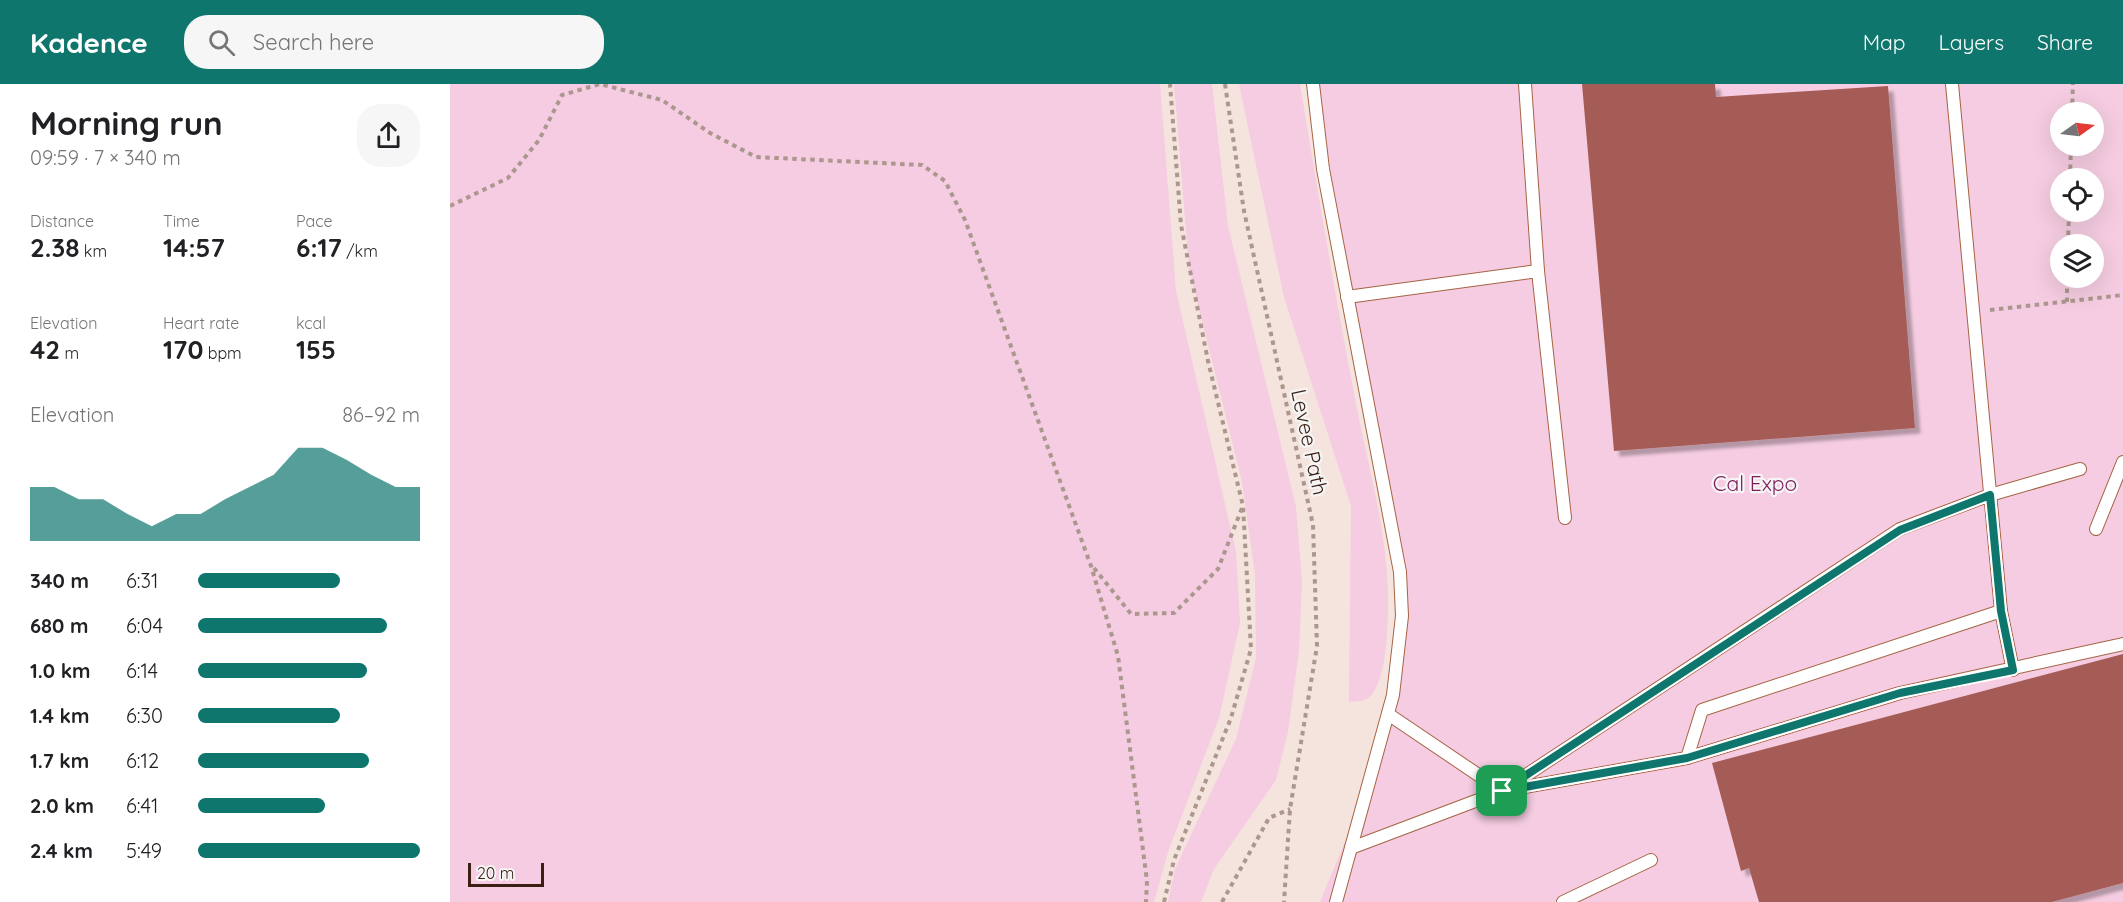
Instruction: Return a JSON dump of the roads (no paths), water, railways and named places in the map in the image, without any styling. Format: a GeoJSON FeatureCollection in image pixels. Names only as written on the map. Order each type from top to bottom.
{"type":"FeatureCollection","features":[{"type":"Feature","properties":{"kind":"lane"},"geometry":{"type":"LineString","coordinates":[[1312,84],[1323,169],[1400,572],[1402,616],[1393,695],[1336,902]]}},
{"type":"Feature","properties":{"kind":"lane"},"geometry":{"type":"LineString","coordinates":[[1525,84],[1538,271],[1565,518]]}},
{"type":"Feature","properties":{"kind":"lane"},"geometry":{"type":"LineString","coordinates":[[1952,84],[2001,611],[2013,670]]}},
{"type":"Feature","properties":{"kind":"lane"},"geometry":{"type":"LineString","coordinates":[[1347,297],[1538,271]]}},
{"type":"Feature","properties":{"kind":"lane"},"geometry":{"type":"LineString","coordinates":[[2096,529],[2123,462]]}},
{"type":"Feature","properties":{"kind":"lane"},"geometry":{"type":"LineString","coordinates":[[1502,791],[1900,530],[1990,495],[2080,470]]}},
{"type":"Feature","properties":{"kind":"lane"},"geometry":{"type":"LineString","coordinates":[[1687,758],[1702,710],[2001,611]]}},
{"type":"Feature","properties":{"kind":"lane"},"geometry":{"type":"LineString","coordinates":[[1351,848],[1502,791],[1687,758],[1900,693],[2123,644]]}},
{"type":"Feature","properties":{"kind":"lane"},"geometry":{"type":"LineString","coordinates":[[1388,714],[1502,791]]}},
{"type":"Feature","properties":{"kind":"lane"},"geometry":{"type":"LineString","coordinates":[[1563,902],[1651,860]]}},
{"type":"Feature","properties":{"kind":"park label","name":"Cal Expo"},"geometry":{"type":"Point","coordinates":[1755,483]}}]}
